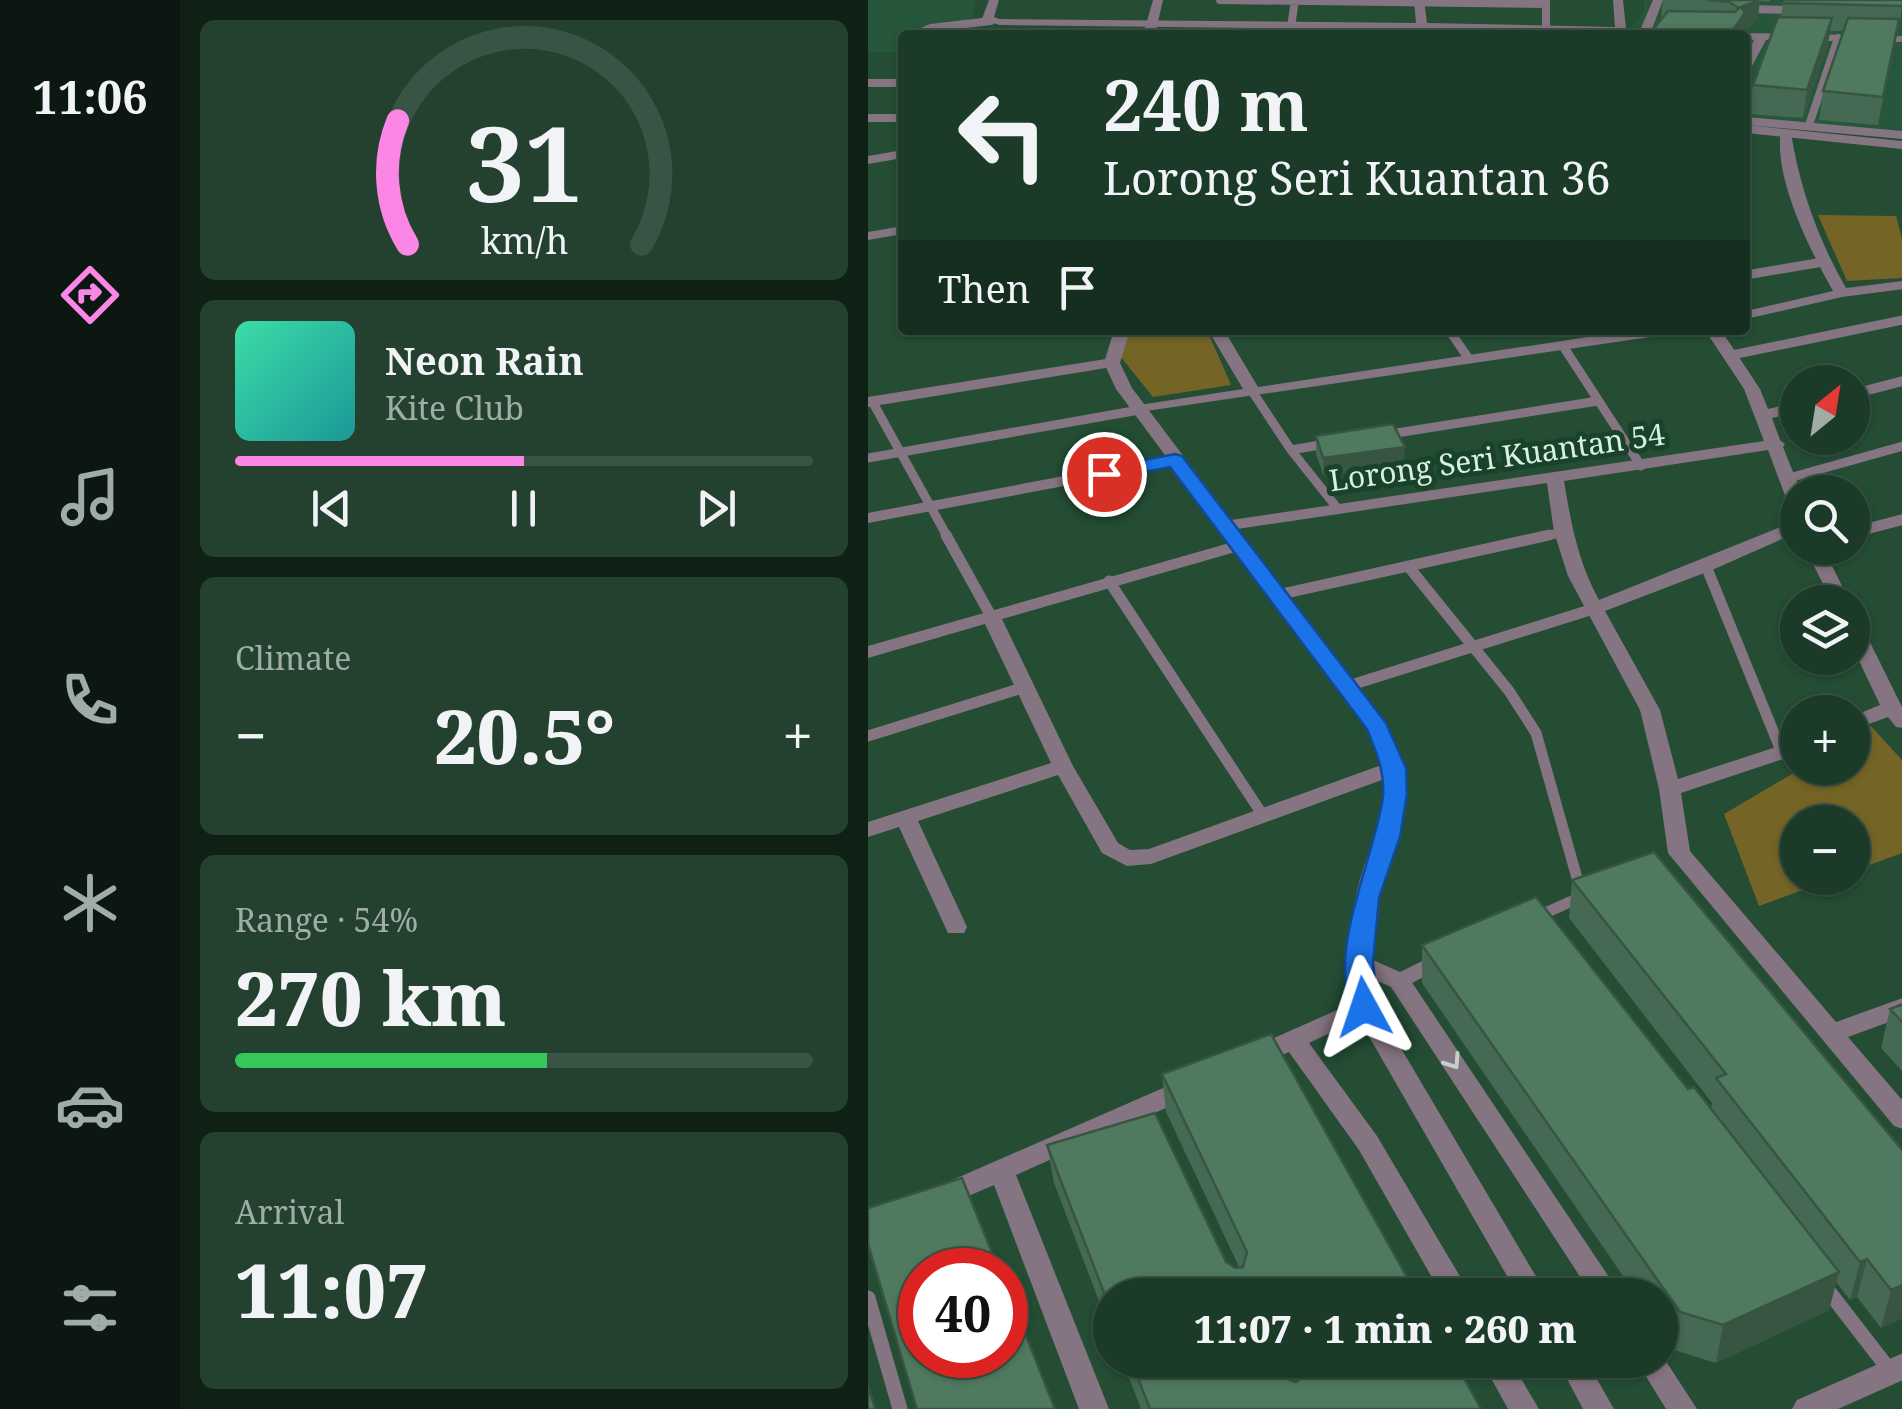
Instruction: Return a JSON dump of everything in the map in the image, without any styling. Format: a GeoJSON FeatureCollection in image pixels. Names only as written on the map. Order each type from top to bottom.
{"type":"FeatureCollection","features":[{"type":"Feature","properties":{"kind":"street"},"geometry":{"type":"LineString","coordinates":[[994,0],[988,19],[992,22],[1149,30],[1310,30]]}},
{"type":"Feature","properties":{"kind":"street"},"geometry":{"type":"LineString","coordinates":[[1149,30],[1158,0]]}},
{"type":"Feature","properties":{"kind":"street"},"geometry":{"type":"LineString","coordinates":[[1618,0],[1621,30]]}},
{"type":"Feature","properties":{"kind":"street"},"geometry":{"type":"LineString","coordinates":[[1420,1],[1422,30]]}},
{"type":"Feature","properties":{"kind":"street"},"geometry":{"type":"LineString","coordinates":[[1647,30],[1658,3]]}},
{"type":"Feature","properties":{"kind":"street"},"geometry":{"type":"LineString","coordinates":[[1463,30],[1596,30]]}},
{"type":"Feature","properties":{"kind":"street"},"geometry":{"type":"LineString","coordinates":[[1750,36],[1902,39]]}},
{"type":"Feature","properties":{"kind":"street"},"geometry":{"type":"LineString","coordinates":[[1750,58],[1762,36]]}},
{"type":"Feature","properties":{"kind":"street"},"geometry":{"type":"LineString","coordinates":[[868,83],[898,83]]}},
{"type":"Feature","properties":{"kind":"street"},"geometry":{"type":"LineString","coordinates":[[1750,120],[1902,135]]}},
{"type":"Feature","properties":{"kind":"street"},"geometry":{"type":"LineString","coordinates":[[1750,129],[1902,145]]}},
{"type":"Feature","properties":{"kind":"street"},"geometry":{"type":"LineString","coordinates":[[1785,133],[1799,206],[1823,262],[1842,293]]}},
{"type":"Feature","properties":{"kind":"street"},"geometry":{"type":"LineString","coordinates":[[868,160],[898,155]]}},
{"type":"Feature","properties":{"kind":"street"},"geometry":{"type":"LineString","coordinates":[[868,236],[898,231]]}},
{"type":"Feature","properties":{"kind":"street"},"geometry":{"type":"LineString","coordinates":[[1750,313],[1902,284]]}},
{"type":"Feature","properties":{"kind":"street"},"geometry":{"type":"LineString","coordinates":[[1120,335],[1112,363],[1138,410],[1378,728],[1394,768],[1395,794],[1387,837],[1366,898],[1359,962],[1364,1007],[1523,1278]]}},
{"type":"Feature","properties":{"kind":"street"},"geometry":{"type":"LineString","coordinates":[[1219,335],[1252,391]]}},
{"type":"Feature","properties":{"kind":"street"},"geometry":{"type":"LineString","coordinates":[[1138,410],[1632,335]]}},
{"type":"Feature","properties":{"kind":"street"},"geometry":{"type":"LineString","coordinates":[[1717,335],[1764,415],[1788,475]]}},
{"type":"Feature","properties":{"kind":"street"},"geometry":{"type":"LineString","coordinates":[[870,401],[1112,363]]}},
{"type":"Feature","properties":{"kind":"street"},"geometry":{"type":"LineString","coordinates":[[1870,390],[1902,382]]}},
{"type":"Feature","properties":{"kind":"street"},"geometry":{"type":"LineString","coordinates":[[1764,415],[1780,411]]}},
{"type":"Feature","properties":{"kind":"street","name":"Lorong Seri Kuantan 54"},"geometry":{"type":"LineString","coordinates":[[1224,526],[1777,444]]}},
{"type":"Feature","properties":{"kind":"street"},"geometry":{"type":"LineString","coordinates":[[868,518],[1175,460]]}},
{"type":"Feature","properties":{"kind":"street"},"geometry":{"type":"LineString","coordinates":[[1555,477],[1563,532],[1576,576],[1650,710],[1670,789],[1671,856],[1833,1033],[1902,1118]]}},
{"type":"Feature","properties":{"kind":"street"},"geometry":{"type":"LineString","coordinates":[[1870,528],[1902,519]]}},
{"type":"Feature","properties":{"kind":"street"},"geometry":{"type":"LineString","coordinates":[[1593,609],[1780,533]]}},
{"type":"Feature","properties":{"kind":"street"},"geometry":{"type":"LineString","coordinates":[[868,652],[1240,545]]}},
{"type":"Feature","properties":{"kind":"street"},"geometry":{"type":"LineString","coordinates":[[991,616],[1063,766],[1110,848],[1127,858],[1151,856],[1394,768]]}},
{"type":"Feature","properties":{"kind":"street"},"geometry":{"type":"LineString","coordinates":[[1870,662],[1897,715],[1870,721]]}},
{"type":"Feature","properties":{"kind":"street"},"geometry":{"type":"LineString","coordinates":[[1670,789],[1780,753]]}},
{"type":"Feature","properties":{"kind":"street"},"geometry":{"type":"LineString","coordinates":[[868,830],[1063,766]]}},
{"type":"Feature","properties":{"kind":"street"},"geometry":{"type":"LineString","coordinates":[[906,819],[956,927]]}},
{"type":"Feature","properties":{"kind":"street"},"geometry":{"type":"LineString","coordinates":[[1359,962],[1399,981],[1596,1278]]}},
{"type":"Feature","properties":{"kind":"street"},"geometry":{"type":"LineString","coordinates":[[916,1208],[1002,1170],[1154,1112],[1213,1076],[1364,1007]]}},
{"type":"Feature","properties":{"kind":"street"},"geometry":{"type":"LineString","coordinates":[[1833,1033],[1902,1007]]}},
{"type":"Feature","properties":{"kind":"street"},"geometry":{"type":"LineString","coordinates":[[1294,1040],[1368,1142],[1447,1278]]}},
{"type":"Feature","properties":{"kind":"street"},"geometry":{"type":"LineString","coordinates":[[1002,1170],[1094,1409]]}},
{"type":"Feature","properties":{"kind":"street"},"geometry":{"type":"LineString","coordinates":[[1807,1409],[1897,1369]]}},
{"type":"Feature","properties":{"kind":"street"},"geometry":{"type":"LineString","coordinates":[[1506,1378],[1524,1409]]}},
{"type":"Feature","properties":{"kind":"street"},"geometry":{"type":"LineString","coordinates":[[1582,1378],[1600,1409]]}},
{"type":"Feature","properties":{"kind":"street"},"geometry":{"type":"LineString","coordinates":[[1662,1378],[1682,1409]]}},
{"type":"Feature","properties":{"kind":"lane"},"geometry":{"type":"LineString","coordinates":[[1220,0],[1546,2],[1546,28]]}},
{"type":"Feature","properties":{"kind":"lane"},"geometry":{"type":"LineString","coordinates":[[1290,27],[1295,0]]}},
{"type":"Feature","properties":{"kind":"lane"},"geometry":{"type":"LineString","coordinates":[[1658,3],[1676,6]]}},
{"type":"Feature","properties":{"kind":"lane"},"geometry":{"type":"LineString","coordinates":[[1732,8],[1808,10]]}},
{"type":"Feature","properties":{"kind":"lane"},"geometry":{"type":"LineString","coordinates":[[927,30],[992,22]]}},
{"type":"Feature","properties":{"kind":"lane"},"geometry":{"type":"LineString","coordinates":[[1809,126],[1838,38]]}},
{"type":"Feature","properties":{"kind":"lane"},"geometry":{"type":"LineString","coordinates":[[868,118],[898,118]]}},
{"type":"Feature","properties":{"kind":"lane"},"geometry":{"type":"LineString","coordinates":[[1750,275],[1823,262]]}},
{"type":"Feature","properties":{"kind":"lane"},"geometry":{"type":"LineString","coordinates":[[1750,266],[1756,273]]}},
{"type":"Feature","properties":{"kind":"lane"},"geometry":{"type":"LineString","coordinates":[[1732,355],[1902,320]]}},
{"type":"Feature","properties":{"kind":"lane"},"geometry":{"type":"LineString","coordinates":[[1452,335],[1469,359]]}},
{"type":"Feature","properties":{"kind":"lane"},"geometry":{"type":"LineString","coordinates":[[1563,346],[1642,466]]}},
{"type":"Feature","properties":{"kind":"lane"},"geometry":{"type":"LineString","coordinates":[[1252,391],[1291,450],[1338,509]]}},
{"type":"Feature","properties":{"kind":"lane"},"geometry":{"type":"LineString","coordinates":[[870,401],[991,616]]}},
{"type":"Feature","properties":{"kind":"lane"},"geometry":{"type":"LineString","coordinates":[[1368,438],[1598,401]]}},
{"type":"Feature","properties":{"kind":"lane"},"geometry":{"type":"LineString","coordinates":[[868,458],[1138,410]]}},
{"type":"Feature","properties":{"kind":"lane"},"geometry":{"type":"LineString","coordinates":[[1291,450],[1348,441]]}},
{"type":"Feature","properties":{"kind":"lane"},"geometry":{"type":"LineString","coordinates":[[1800,475],[1902,446]]}},
{"type":"Feature","properties":{"kind":"lane"},"geometry":{"type":"LineString","coordinates":[[1277,595],[1563,532]]}},
{"type":"Feature","properties":{"kind":"lane"},"geometry":{"type":"LineString","coordinates":[[1408,566],[1509,691],[1536,733],[1582,896]]}},
{"type":"Feature","properties":{"kind":"lane"},"geometry":{"type":"LineString","coordinates":[[1706,566],[1780,728]]}},
{"type":"Feature","properties":{"kind":"lane"},"geometry":{"type":"LineString","coordinates":[[1109,582],[1262,814]]}},
{"type":"Feature","properties":{"kind":"lane"},"geometry":{"type":"LineString","coordinates":[[1348,686],[1593,609]]}},
{"type":"Feature","properties":{"kind":"lane"},"geometry":{"type":"LineString","coordinates":[[868,736],[1025,687]]}},
{"type":"Feature","properties":{"kind":"lane"},"geometry":{"type":"LineString","coordinates":[[1523,923],[1599,889]]}},
{"type":"Feature","properties":{"kind":"lane"},"geometry":{"type":"LineString","coordinates":[[1540,915],[1553,931]]}},
{"type":"Feature","properties":{"kind":"lane"},"geometry":{"type":"LineString","coordinates":[[1399,981],[1454,954]]}},
{"type":"Feature","properties":{"kind":"lane"},"geometry":{"type":"LineString","coordinates":[[1818,1278],[1897,1369]]}},
{"type":"Feature","properties":{"kind":"lane"},"geometry":{"type":"LineString","coordinates":[[868,1298],[900,1409]]}},
{"type":"Feature","properties":{"kind":"shaded area"},"geometry":{"type":"Polygon","coordinates":[[[868,0],[977,0],[967,30],[898,30],[898,52],[868,52],[868,0]]]}},
{"type":"Feature","properties":{"kind":"shaded area"},"geometry":{"type":"Polygon","coordinates":[[[1644,0],[1902,0],[1902,139],[1750,125],[1750,30],[1628,30],[1644,12],[1644,0]]]}},
{"type":"Feature","properties":{"kind":"shaded area"},"geometry":{"type":"Polygon","coordinates":[[[1818,215],[1896,216],[1902,238],[1902,278],[1847,281],[1818,215]]]}},
{"type":"Feature","properties":{"kind":"shaded area"},"geometry":{"type":"Polygon","coordinates":[[[1127,335],[1209,335],[1231,385],[1153,397],[1120,356],[1127,335]]]}},
{"type":"Feature","properties":{"kind":"shaded area"},"geometry":{"type":"Polygon","coordinates":[[[1870,727],[1902,760],[1902,853],[1870,865],[1870,805],[1780,805],[1780,895],[1789,895],[1759,906],[1724,814],[1780,781],[1780,785],[1870,785],[1870,727]]]}},
{"type":"Feature","properties":{"kind":"building"},"geometry":{"type":"Polygon","coordinates":[[[1708,0],[1755,0],[1741,7],[1745,13],[1733,30],[1653,30],[1668,11],[1735,12],[1739,8],[1729,2],[1708,0]]]}},
{"type":"Feature","properties":{"kind":"building"},"geometry":{"type":"Polygon","coordinates":[[[1903,0],[1903,4],[1783,3],[1903,0]]]}},
{"type":"Feature","properties":{"kind":"building"},"geometry":{"type":"Polygon","coordinates":[[[1778,17],[1832,18],[1807,90],[1753,85],[1778,17]]]}},
{"type":"Feature","properties":{"kind":"building"},"geometry":{"type":"Polygon","coordinates":[[[1848,18],[1899,19],[1883,97],[1823,91],[1848,18]]]}},
{"type":"Feature","properties":{"kind":"building"},"geometry":{"type":"Polygon","coordinates":[[[1393,424],[1405,447],[1323,458],[1316,436],[1393,424]]]}},
{"type":"Feature","properties":{"kind":"building"},"geometry":{"type":"Polygon","coordinates":[[[1654,852],[1903,1151],[1903,1285],[1891,1290],[1867,1259],[1860,1262],[1716,1078],[1726,1074],[1572,880],[1654,852]]]}},
{"type":"Feature","properties":{"kind":"building"},"geometry":{"type":"Polygon","coordinates":[[[1536,897],[1688,1089],[1694,1087],[1839,1272],[1723,1325],[1680,1312],[1678,1278],[1656,1278],[1422,945],[1536,897]]]}},
{"type":"Feature","properties":{"kind":"building"},"geometry":{"type":"Polygon","coordinates":[[[1903,1004],[1903,1023],[1890,1009],[1903,1004]]]}},
{"type":"Feature","properties":{"kind":"building"},"geometry":{"type":"Polygon","coordinates":[[[1271,1034],[1407,1278],[1098,1278],[1047,1145],[1155,1113],[1226,1262],[1235,1268],[1243,1267],[1247,1252],[1162,1074],[1271,1034]]]}},
{"type":"Feature","properties":{"kind":"building"},"geometry":{"type":"Polygon","coordinates":[[[962,1178],[990,1248],[898,1248],[898,1345],[868,1244],[868,1208],[962,1178]]]}},
{"type":"Feature","properties":{"kind":"building"},"geometry":{"type":"Polygon","coordinates":[[[1028,1341],[1055,1409],[917,1409],[908,1378],[1028,1378],[1028,1341]]]}},
{"type":"Feature","properties":{"kind":"building"},"geometry":{"type":"Polygon","coordinates":[[[1138,1378],[1285,1378],[1296,1382],[1301,1378],[1464,1378],[1481,1409],[1150,1409],[1138,1378]]]}},
{"type":"Feature","properties":{"kind":"building"},"geometry":{"type":"Polygon","coordinates":[[[868,1385],[875,1409],[868,1409],[868,1385]]]}},
{"type":"Feature","properties":{"kind":"route"},"geometry":{"type":"LineString","coordinates":[[1104,474],[1175,460],[1378,728],[1394,768],[1395,794],[1387,837],[1366,898],[1359,962],[1364,1007]]}}]}
